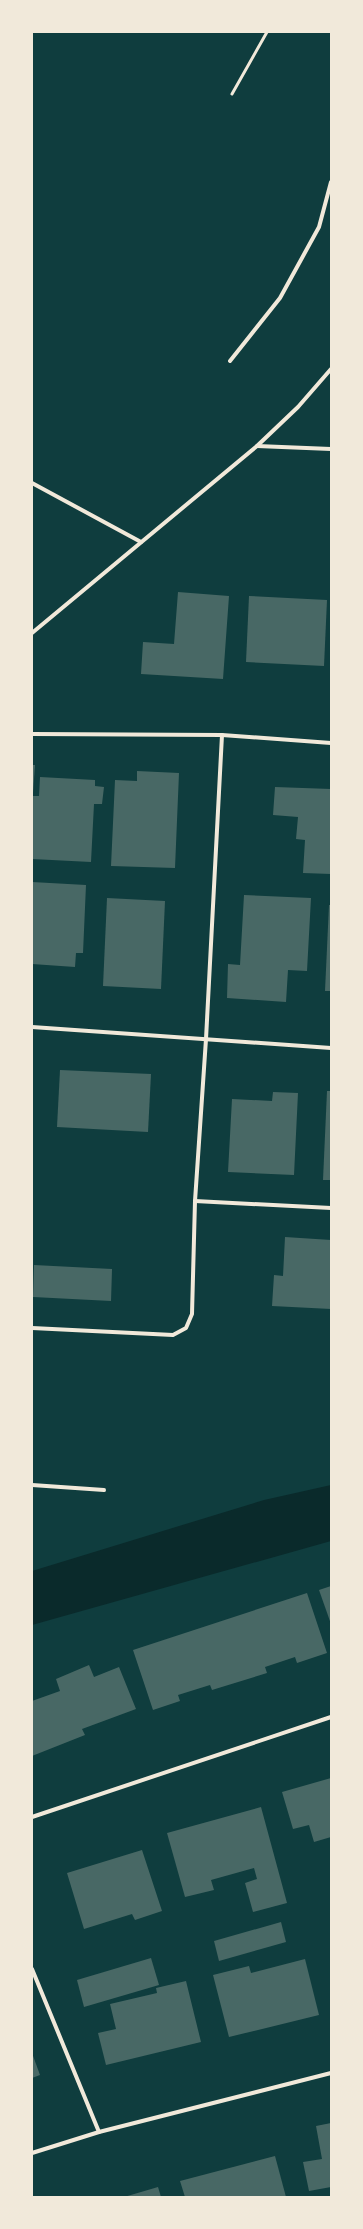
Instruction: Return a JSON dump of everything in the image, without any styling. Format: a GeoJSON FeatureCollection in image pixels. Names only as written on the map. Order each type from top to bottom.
{"type":"FeatureCollection","features":[{"type":"Feature","properties":{"kind":"street"},"geometry":{"type":"LineString","coordinates":[[230,361],[280,298],[319,227],[331,182]]}},
{"type":"Feature","properties":{"kind":"street"},"geometry":{"type":"LineString","coordinates":[[32,633],[257,446],[298,407],[331,369]]}},
{"type":"Feature","properties":{"kind":"street"},"geometry":{"type":"LineString","coordinates":[[257,446],[331,449]]}},
{"type":"Feature","properties":{"kind":"street"},"geometry":{"type":"LineString","coordinates":[[32,483],[141,542]]}},
{"type":"Feature","properties":{"kind":"street"},"geometry":{"type":"LineString","coordinates":[[32,734],[222,735],[331,743]]}},
{"type":"Feature","properties":{"kind":"street"},"geometry":{"type":"LineString","coordinates":[[32,1328],[173,1335],[186,1328],[192,1314],[195,1201],[206,1039],[222,735]]}},
{"type":"Feature","properties":{"kind":"street"},"geometry":{"type":"LineString","coordinates":[[32,1028],[331,1048]]}},
{"type":"Feature","properties":{"kind":"street"},"geometry":{"type":"LineString","coordinates":[[195,1201],[331,1208]]}},
{"type":"Feature","properties":{"kind":"street"},"geometry":{"type":"LineString","coordinates":[[32,1485],[104,1490]]}},
{"type":"Feature","properties":{"kind":"street"},"geometry":{"type":"LineString","coordinates":[[32,1817],[331,1718]]}},
{"type":"Feature","properties":{"kind":"street"},"geometry":{"type":"LineString","coordinates":[[32,1968],[99,2132]]}},
{"type":"Feature","properties":{"kind":"street"},"geometry":{"type":"LineString","coordinates":[[32,2153],[99,2132],[331,2073]]}},
{"type":"Feature","properties":{"kind":"lane"},"geometry":{"type":"LineString","coordinates":[[232,94],[268,32]]}},
{"type":"Feature","properties":{"kind":"water"},"geometry":{"type":"Polygon","coordinates":[[[331,1485],[331,1541],[32,1625],[32,1571],[264,1500],[331,1485]]]}},
{"type":"Feature","properties":{"kind":"building"},"geometry":{"type":"Polygon","coordinates":[[[178,592],[229,596],[223,679],[141,674],[143,642],[174,644],[178,592]]]}},
{"type":"Feature","properties":{"kind":"building"},"geometry":{"type":"Polygon","coordinates":[[[249,596],[327,600],[324,666],[246,662],[249,596]]]}},
{"type":"Feature","properties":{"kind":"building"},"geometry":{"type":"Polygon","coordinates":[[[32,765],[35,765],[33,793],[32,793],[32,765]]]}},
{"type":"Feature","properties":{"kind":"building"},"geometry":{"type":"Polygon","coordinates":[[[137,771],[179,773],[175,868],[111,866],[115,780],[137,781],[137,771]]]}},
{"type":"Feature","properties":{"kind":"building"},"geometry":{"type":"Polygon","coordinates":[[[40,777],[95,780],[95,786],[104,787],[102,804],[94,804],[91,862],[32,859],[32,796],[39,796],[40,777]]]}},
{"type":"Feature","properties":{"kind":"building"},"geometry":{"type":"Polygon","coordinates":[[[275,787],[331,789],[331,874],[303,873],[305,840],[296,839],[298,817],[273,815],[275,787]]]}},
{"type":"Feature","properties":{"kind":"building"},"geometry":{"type":"Polygon","coordinates":[[[32,882],[86,885],[83,953],[76,953],[75,967],[32,964],[32,882]]]}},
{"type":"Feature","properties":{"kind":"building"},"geometry":{"type":"Polygon","coordinates":[[[244,895],[311,898],[307,971],[288,970],[286,1002],[227,998],[228,964],[240,965],[244,895]]]}},
{"type":"Feature","properties":{"kind":"building"},"geometry":{"type":"Polygon","coordinates":[[[107,898],[165,901],[161,989],[103,986],[107,898]]]}},
{"type":"Feature","properties":{"kind":"building"},"geometry":{"type":"Polygon","coordinates":[[[329,905],[331,905],[331,991],[325,991],[329,905]]]}},
{"type":"Feature","properties":{"kind":"building"},"geometry":{"type":"Polygon","coordinates":[[[60,1070],[151,1074],[148,1132],[57,1127],[60,1070]]]}},
{"type":"Feature","properties":{"kind":"building"},"geometry":{"type":"Polygon","coordinates":[[[327,1091],[331,1091],[331,1180],[323,1180],[327,1091]]]}},
{"type":"Feature","properties":{"kind":"building"},"geometry":{"type":"Polygon","coordinates":[[[273,1092],[298,1093],[294,1175],[228,1172],[232,1099],[272,1101],[273,1092]]]}},
{"type":"Feature","properties":{"kind":"building"},"geometry":{"type":"Polygon","coordinates":[[[285,1237],[331,1240],[331,1309],[272,1306],[274,1275],[283,1276],[285,1237]]]}},
{"type":"Feature","properties":{"kind":"building"},"geometry":{"type":"Polygon","coordinates":[[[34,1265],[112,1269],[111,1301],[33,1297],[34,1265]]]}},
{"type":"Feature","properties":{"kind":"building"},"geometry":{"type":"Polygon","coordinates":[[[331,1586],[331,1624],[319,1590],[331,1586]]]}},
{"type":"Feature","properties":{"kind":"building"},"geometry":{"type":"Polygon","coordinates":[[[307,1593],[327,1653],[297,1663],[295,1657],[265,1667],[267,1673],[212,1690],[210,1685],[178,1695],[180,1701],[153,1710],[133,1650],[307,1593]]]}},
{"type":"Feature","properties":{"kind":"building"},"geometry":{"type":"Polygon","coordinates":[[[89,1665],[94,1677],[119,1667],[136,1709],[82,1729],[85,1735],[32,1756],[32,1701],[60,1691],[56,1679],[89,1665]]]}},
{"type":"Feature","properties":{"kind":"building"},"geometry":{"type":"Polygon","coordinates":[[[331,1778],[331,1837],[314,1842],[309,1825],[293,1829],[282,1792],[331,1778]]]}},
{"type":"Feature","properties":{"kind":"building"},"geometry":{"type":"Polygon","coordinates":[[[261,1807],[287,1903],[253,1912],[245,1883],[257,1879],[254,1868],[211,1880],[214,1890],[185,1897],[167,1833],[261,1807]]]}},
{"type":"Feature","properties":{"kind":"building"},"geometry":{"type":"Polygon","coordinates":[[[142,1850],[162,1911],[135,1920],[132,1914],[84,1929],[67,1873],[142,1850]]]}},
{"type":"Feature","properties":{"kind":"building"},"geometry":{"type":"Polygon","coordinates":[[[281,1922],[286,1942],[219,1961],[214,1941],[281,1922]]]}},
{"type":"Feature","properties":{"kind":"building"},"geometry":{"type":"Polygon","coordinates":[[[151,1958],[159,1985],[84,2007],[77,1980],[151,1958]]]}},
{"type":"Feature","properties":{"kind":"building"},"geometry":{"type":"Polygon","coordinates":[[[305,1959],[319,2015],[229,2037],[213,1975],[249,1966],[251,1973],[305,1959]]]}},
{"type":"Feature","properties":{"kind":"building"},"geometry":{"type":"Polygon","coordinates":[[[186,1981],[201,2042],[106,2065],[98,2033],[116,2029],[110,2004],[157,1993],[156,1988],[186,1981]]]}},
{"type":"Feature","properties":{"kind":"building"},"geometry":{"type":"Polygon","coordinates":[[[32,2053],[40,2075],[32,2078],[32,2053]]]}},
{"type":"Feature","properties":{"kind":"building"},"geometry":{"type":"Polygon","coordinates":[[[331,2123],[331,2187],[309,2191],[303,2162],[322,2159],[316,2126],[331,2123]]]}},
{"type":"Feature","properties":{"kind":"building"},"geometry":{"type":"Polygon","coordinates":[[[275,2156],[286,2197],[185,2197],[180,2181],[275,2156]]]}},
{"type":"Feature","properties":{"kind":"building"},"geometry":{"type":"Polygon","coordinates":[[[158,2187],[161,2197],[124,2197],[158,2187]]]}}]}
